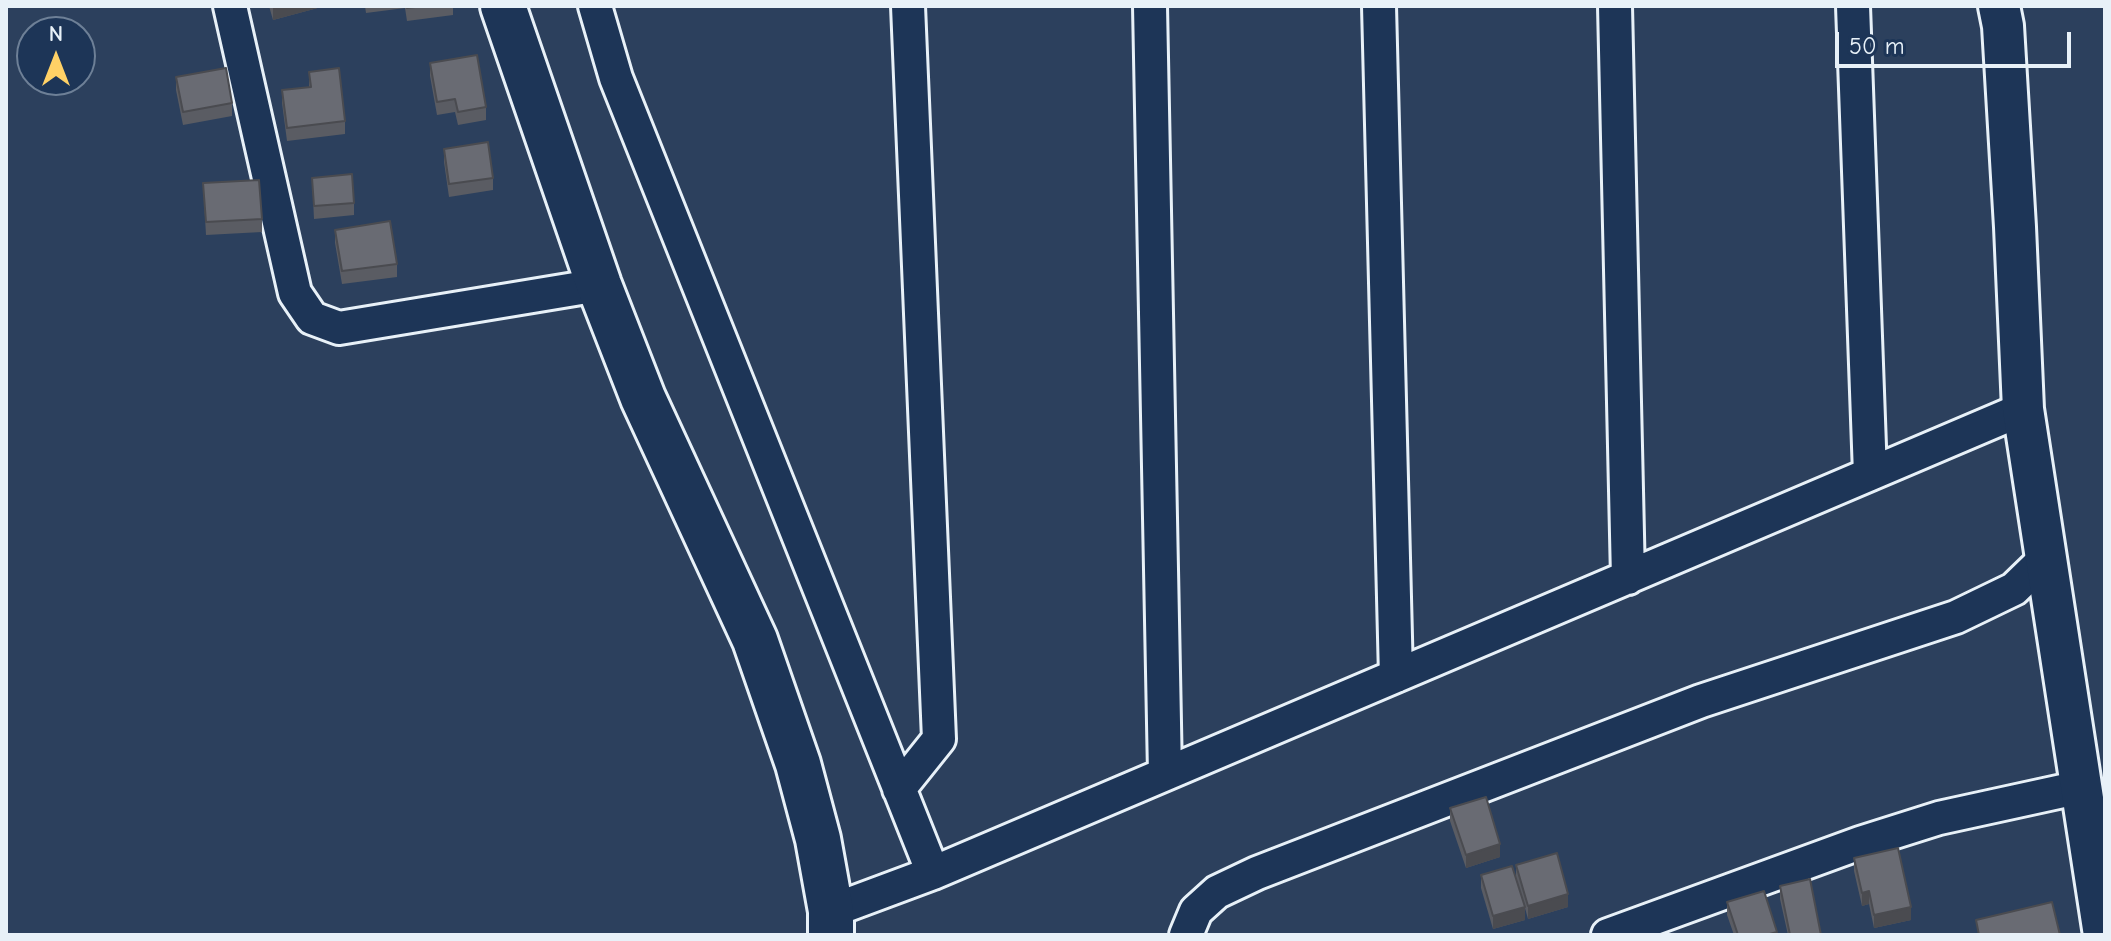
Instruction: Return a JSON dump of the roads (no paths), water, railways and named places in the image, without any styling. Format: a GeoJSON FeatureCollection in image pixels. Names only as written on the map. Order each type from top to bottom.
{"type":"FeatureCollection","features":[{"type":"Feature","properties":{"kind":"main road"},"geometry":{"type":"LineString","coordinates":[[503,6],[599,285],[643,398],[755,640],[798,764],[818,839],[831,923]]}},
{"type":"Feature","properties":{"kind":"street"},"geometry":{"type":"LineString","coordinates":[[230,6],[295,293],[312,318],[339,328],[599,285]]}},
{"type":"Feature","properties":{"kind":"street"},"geometry":{"type":"LineString","coordinates":[[595,6],[616,78],[933,873]]}},
{"type":"Feature","properties":{"kind":"street"},"geometry":{"type":"LineString","coordinates":[[899,789],[939,739],[908,6]]}},
{"type":"Feature","properties":{"kind":"street"},"geometry":{"type":"LineString","coordinates":[[1150,6],[1165,774]]}},
{"type":"Feature","properties":{"kind":"street"},"geometry":{"type":"LineString","coordinates":[[1379,6],[1396,676]]}},
{"type":"Feature","properties":{"kind":"street"},"geometry":{"type":"LineString","coordinates":[[1615,6],[1628,578]]}},
{"type":"Feature","properties":{"kind":"street"},"geometry":{"type":"LineString","coordinates":[[1853,6],[1870,474]]}},
{"type":"Feature","properties":{"kind":"street"},"geometry":{"type":"LineString","coordinates":[[1999,6],[2013,196],[2023,409],[2104,935]]}},
{"type":"Feature","properties":{"kind":"street"},"geometry":{"type":"LineString","coordinates":[[831,923],[933,873],[2023,409]]}},
{"type":"Feature","properties":{"kind":"street"},"geometry":{"type":"LineString","coordinates":[[1186,935],[1196,911],[1217,892],[1257,873],[1701,701],[1956,617],[2014,589],[2046,558]]}},
{"type":"Feature","properties":{"kind":"street"},"geometry":{"type":"LineString","coordinates":[[1608,935],[1860,843],[1939,818],[2081,787]]}}]}
